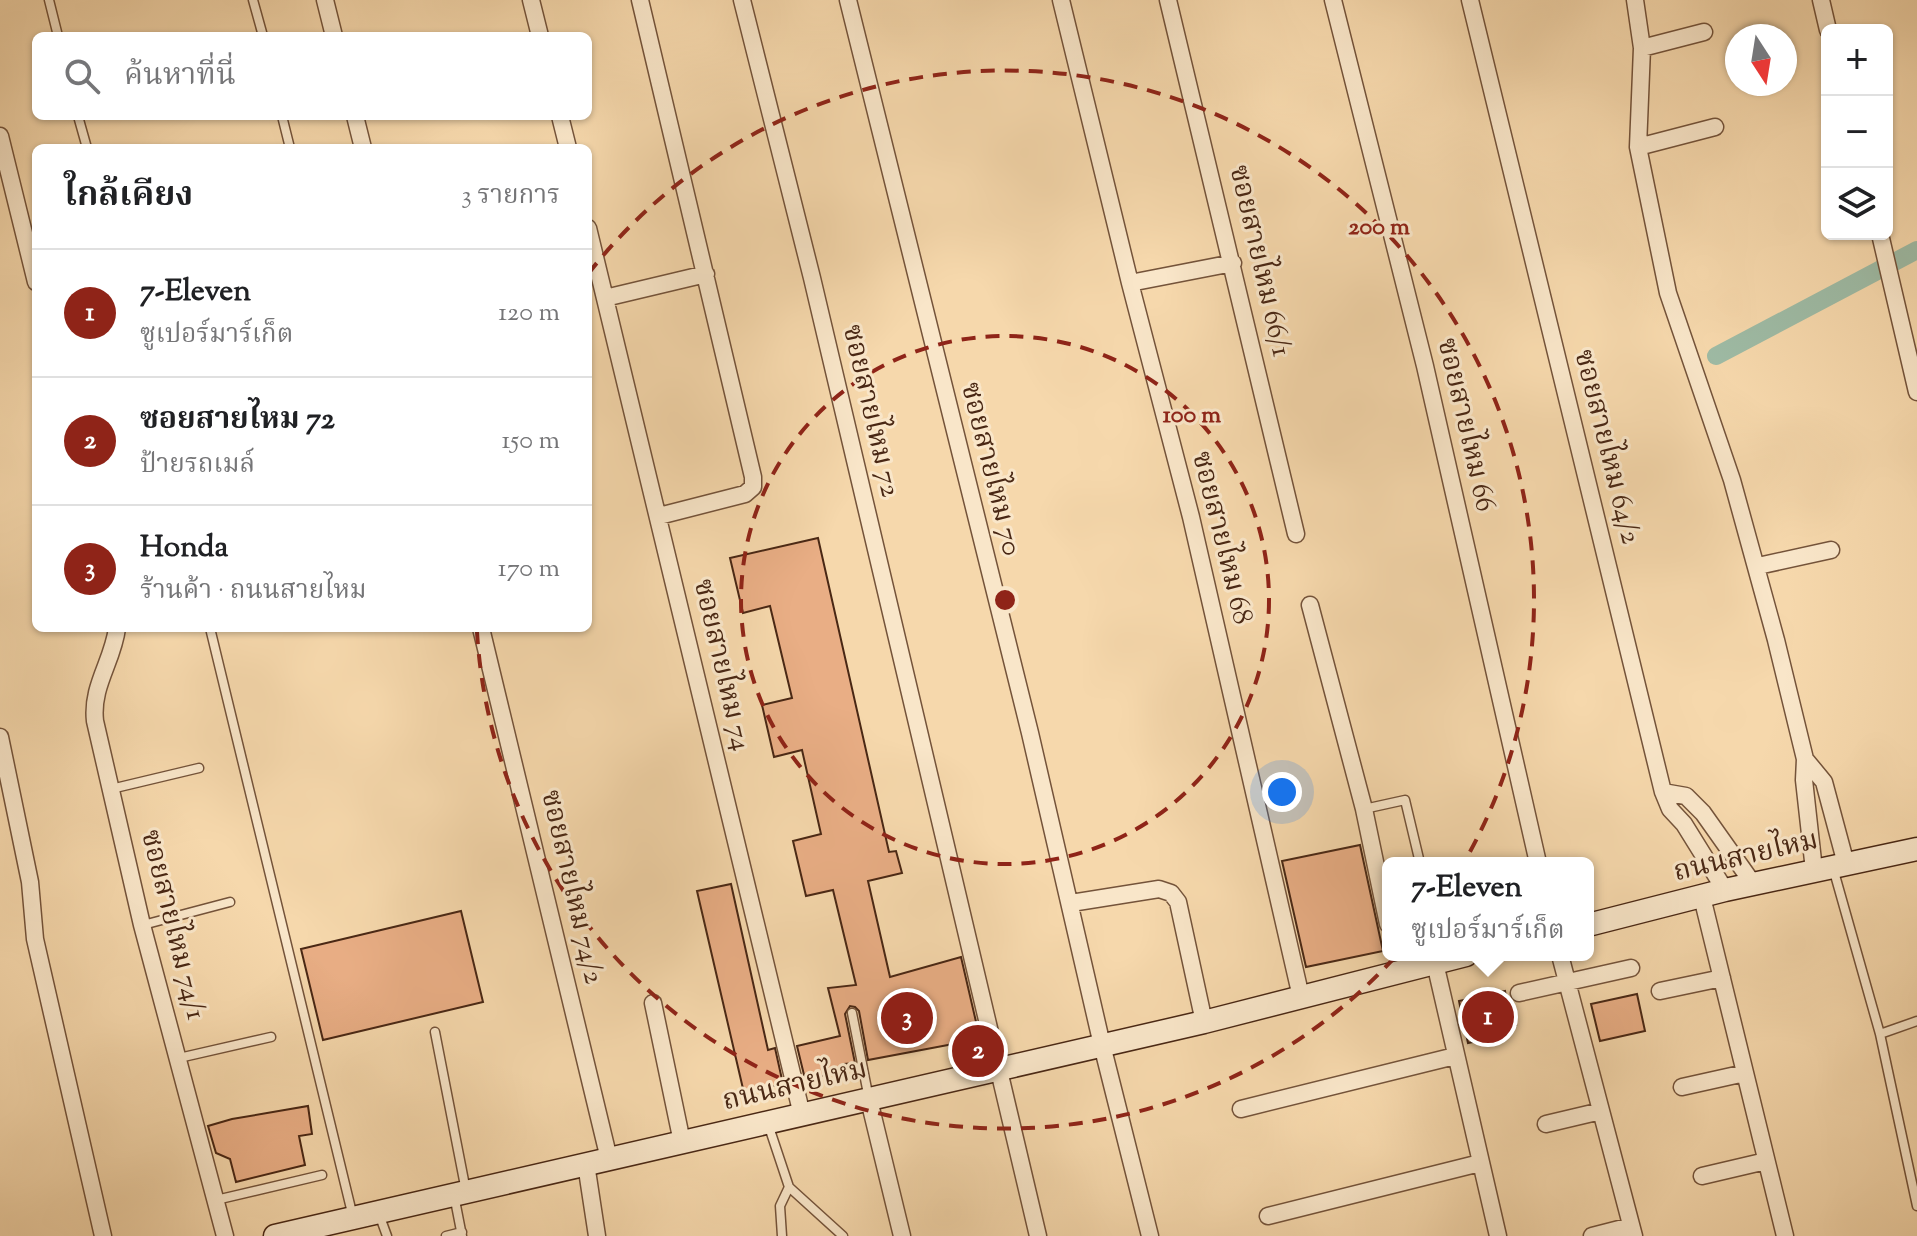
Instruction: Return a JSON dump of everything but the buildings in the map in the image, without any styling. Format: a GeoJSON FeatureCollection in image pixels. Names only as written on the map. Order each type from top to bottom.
{"type":"FeatureCollection","features":[{"type":"Feature","properties":{"kind":"main road","name":"ถนนสายไหม"},"geometry":{"type":"LineString","coordinates":[[1594,924],[1725,890],[1917,849]]}},
{"type":"Feature","properties":{"kind":"main road","name":"ถนนสายไหม"},"geometry":{"type":"LineString","coordinates":[[275,1236],[1204,1022],[1301,997],[1396,964],[1443,961]]}},
{"type":"Feature","properties":{"kind":"street"},"geometry":{"type":"LineString","coordinates":[[325,0],[333,32]]}},
{"type":"Feature","properties":{"kind":"street"},"geometry":{"type":"LineString","coordinates":[[531,0],[539,32]]}},
{"type":"Feature","properties":{"kind":"street"},"geometry":{"type":"LineString","coordinates":[[640,0],[753,477],[753,487],[745,494],[659,516]]}},
{"type":"Feature","properties":{"kind":"street","name":"ซอยสายไหม 72"},"geometry":{"type":"LineString","coordinates":[[742,0],[812,278],[1038,1236]]}},
{"type":"Feature","properties":{"kind":"street","name":"ซอยสายไหม 70"},"geometry":{"type":"LineString","coordinates":[[848,0],[1150,1236]]}},
{"type":"Feature","properties":{"kind":"street","name":"ซอยสายไหม 68"},"geometry":{"type":"LineString","coordinates":[[1061,0],[1191,517],[1301,997]]}},
{"type":"Feature","properties":{"kind":"street","name":"ซอยสายไหม 66/1"},"geometry":{"type":"LineString","coordinates":[[1168,0],[1296,534]]}},
{"type":"Feature","properties":{"kind":"street","name":"ซอยสายไหม 66"},"geometry":{"type":"LineString","coordinates":[[1333,0],[1425,366],[1537,857]]}},
{"type":"Feature","properties":{"kind":"street","name":"ซอยสายไหม 64/2"},"geometry":{"type":"LineString","coordinates":[[1470,0],[1663,792],[1670,809],[1684,824],[1725,890]]}},
{"type":"Feature","properties":{"kind":"street"},"geometry":{"type":"LineString","coordinates":[[1635,0],[1642,48],[1638,147],[1668,293],[1758,566],[1805,759],[1804,780],[1831,867]]}},
{"type":"Feature","properties":{"kind":"street"},"geometry":{"type":"LineString","coordinates":[[1821,0],[1827,24]]}},
{"type":"Feature","properties":{"kind":"street"},"geometry":{"type":"LineString","coordinates":[[1642,48],[1704,32]]}},
{"type":"Feature","properties":{"kind":"street"},"geometry":{"type":"LineString","coordinates":[[356,120],[362,144]]}},
{"type":"Feature","properties":{"kind":"street"},"geometry":{"type":"LineString","coordinates":[[561,120],[567,144]]}},
{"type":"Feature","properties":{"kind":"street"},"geometry":{"type":"LineString","coordinates":[[1638,147],[1715,127]]}},
{"type":"Feature","properties":{"kind":"street"},"geometry":{"type":"LineString","coordinates":[[0,136],[32,266]]}},
{"type":"Feature","properties":{"kind":"street"},"geometry":{"type":"LineString","coordinates":[[1881,240],[1917,392]]}},
{"type":"Feature","properties":{"kind":"street","name":"ซอยสายไหม 74"},"geometry":{"type":"LineString","coordinates":[[592,244],[802,1115]]}},
{"type":"Feature","properties":{"kind":"street"},"geometry":{"type":"LineString","coordinates":[[1130,283],[1233,263]]}},
{"type":"Feature","properties":{"kind":"street"},"geometry":{"type":"LineString","coordinates":[[605,298],[706,274]]}},
{"type":"Feature","properties":{"kind":"street"},"geometry":{"type":"LineString","coordinates":[[1758,566],[1831,550]]}},
{"type":"Feature","properties":{"kind":"street"},"geometry":{"type":"LineString","coordinates":[[1310,605],[1364,809],[1382,895]]}},
{"type":"Feature","properties":{"kind":"street","name":"ซอยสายไหม 74/1"},"geometry":{"type":"LineString","coordinates":[[117,632],[93,706],[142,925],[225,1236]]}},
{"type":"Feature","properties":{"kind":"street","name":"ซอยสายไหม 74/2"},"geometry":{"type":"LineString","coordinates":[[482,632],[609,1159]]}},
{"type":"Feature","properties":{"kind":"street"},"geometry":{"type":"LineString","coordinates":[[0,737],[30,882],[35,939],[103,1236]]}},
{"type":"Feature","properties":{"kind":"street"},"geometry":{"type":"LineString","coordinates":[[1805,759],[1824,782],[1831,867]]}},
{"type":"Feature","properties":{"kind":"street"},"geometry":{"type":"LineString","coordinates":[[1663,792],[1686,796],[1703,813],[1754,885]]}},
{"type":"Feature","properties":{"kind":"street"},"geometry":{"type":"LineString","coordinates":[[1071,903],[1159,889],[1171,893],[1178,902],[1204,1022]]}},
{"type":"Feature","properties":{"kind":"street"},"geometry":{"type":"LineString","coordinates":[[1702,897],[1785,1236]]}},
{"type":"Feature","properties":{"kind":"street"},"geometry":{"type":"LineString","coordinates":[[1562,961],[1632,1231],[1592,1236]]}},
{"type":"Feature","properties":{"kind":"street"},"geometry":{"type":"LineString","coordinates":[[1435,963],[1498,1236]]}},
{"type":"Feature","properties":{"kind":"street"},"geometry":{"type":"LineString","coordinates":[[1519,993],[1631,968]]}},
{"type":"Feature","properties":{"kind":"street"},"geometry":{"type":"LineString","coordinates":[[1660,991],[1722,978]]}},
{"type":"Feature","properties":{"kind":"street"},"geometry":{"type":"LineString","coordinates":[[653,1003],[682,1142]]}},
{"type":"Feature","properties":{"kind":"street"},"geometry":{"type":"LineString","coordinates":[[1241,1109],[1455,1056]]}},
{"type":"Feature","properties":{"kind":"street"},"geometry":{"type":"LineString","coordinates":[[1682,1087],[1745,1073]]}},
{"type":"Feature","properties":{"kind":"street"},"geometry":{"type":"LineString","coordinates":[[869,1100],[902,1236]]}},
{"type":"Feature","properties":{"kind":"street"},"geometry":{"type":"LineString","coordinates":[[1546,1124],[1601,1111]]}},
{"type":"Feature","properties":{"kind":"street"},"geometry":{"type":"LineString","coordinates":[[1702,1176],[1766,1161]]}},
{"type":"Feature","properties":{"kind":"street"},"geometry":{"type":"LineString","coordinates":[[1268,1216],[1480,1163]]}},
{"type":"Feature","properties":{"kind":"street"},"geometry":{"type":"LineString","coordinates":[[586,1164],[597,1236]]}},
{"type":"Feature","properties":{"kind":"lane"},"geometry":{"type":"LineString","coordinates":[[49,0],[57,32]]}},
{"type":"Feature","properties":{"kind":"lane"},"geometry":{"type":"LineString","coordinates":[[253,0],[262,32]]}},
{"type":"Feature","properties":{"kind":"lane"},"geometry":{"type":"LineString","coordinates":[[79,120],[86,144]]}},
{"type":"Feature","properties":{"kind":"lane"},"geometry":{"type":"LineString","coordinates":[[283,120],[289,144]]}},
{"type":"Feature","properties":{"kind":"lane"},"geometry":{"type":"LineString","coordinates":[[211,632],[353,1218]]}},
{"type":"Feature","properties":{"kind":"lane"},"geometry":{"type":"LineString","coordinates":[[111,789],[199,768]]}},
{"type":"Feature","properties":{"kind":"lane"},"geometry":{"type":"LineString","coordinates":[[1364,809],[1405,800],[1419,857]]}},
{"type":"Feature","properties":{"kind":"lane"},"geometry":{"type":"LineString","coordinates":[[1831,867],[1880,1034],[1917,1206]]}},
{"type":"Feature","properties":{"kind":"lane"},"geometry":{"type":"LineString","coordinates":[[142,925],[230,902]]}},
{"type":"Feature","properties":{"kind":"lane"},"geometry":{"type":"LineString","coordinates":[[852,1013],[869,1100]]}},
{"type":"Feature","properties":{"kind":"lane"},"geometry":{"type":"LineString","coordinates":[[1880,1034],[1917,1021]]}},
{"type":"Feature","properties":{"kind":"lane"},"geometry":{"type":"LineString","coordinates":[[435,1032],[460,1193],[462,1234],[446,1236]]}},
{"type":"Feature","properties":{"kind":"lane"},"geometry":{"type":"LineString","coordinates":[[179,1058],[271,1037]]}},
{"type":"Feature","properties":{"kind":"lane"},"geometry":{"type":"LineString","coordinates":[[767,1123],[789,1187],[843,1236]]}},
{"type":"Feature","properties":{"kind":"lane"},"geometry":{"type":"LineString","coordinates":[[216,1200],[322,1175]]}},
{"type":"Feature","properties":{"kind":"lane"},"geometry":{"type":"LineString","coordinates":[[782,1236],[780,1206],[789,1187]]}},
{"type":"Feature","properties":{"kind":"lane"},"geometry":{"type":"LineString","coordinates":[[379,1212],[387,1236]]}},
{"type":"Feature","properties":{"kind":"waterway"},"geometry":{"type":"LineString","coordinates":[[1716,356],[1917,250]]}},
{"type":"Feature","properties":{"kind":"place","name":"7-Eleven"},"geometry":{"type":"Point","coordinates":[1488,1017]}},
{"type":"Feature","properties":{"kind":"place","name":"Honda"},"geometry":{"type":"Point","coordinates":[907,1018]}},
{"type":"Feature","properties":{"kind":"place","name":"ซอยสายไหม 72"},"geometry":{"type":"Point","coordinates":[978,1051]}}]}
